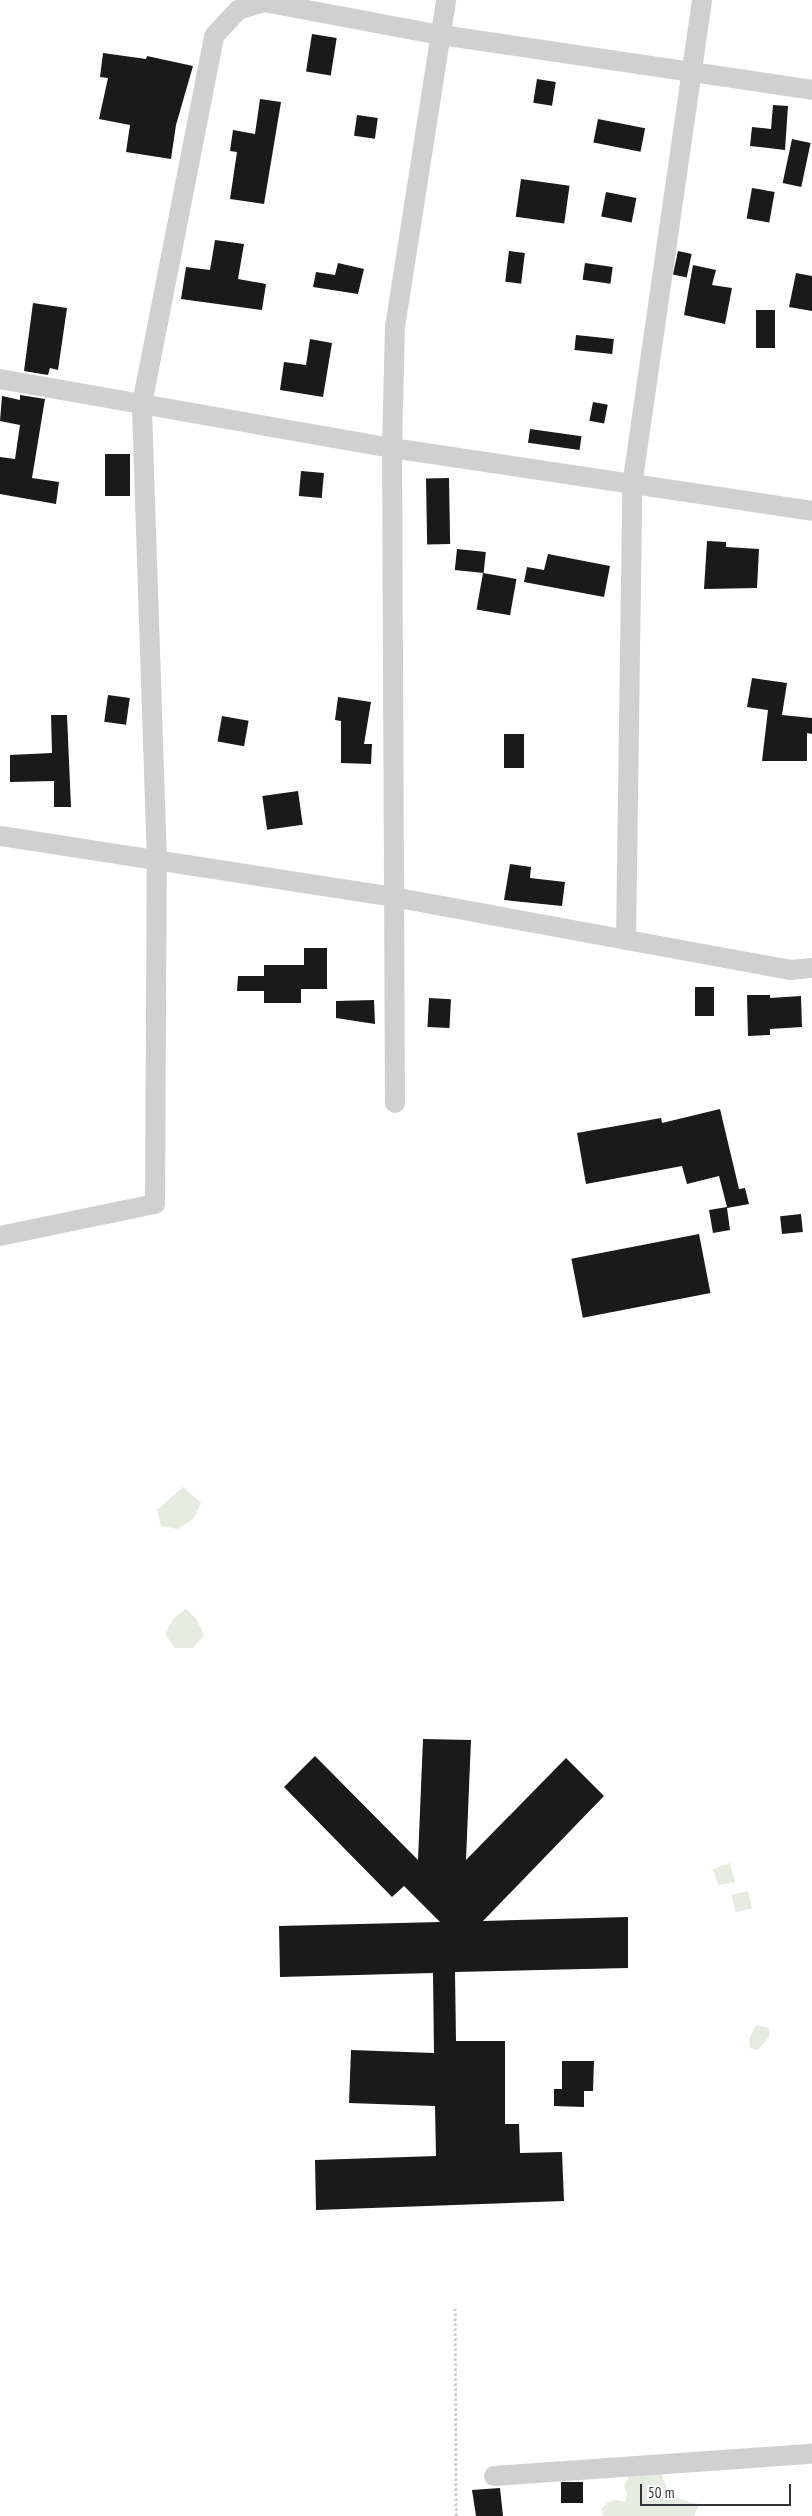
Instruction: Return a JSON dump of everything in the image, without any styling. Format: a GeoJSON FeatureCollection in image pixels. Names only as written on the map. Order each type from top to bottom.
{"type":"FeatureCollection","features":[{"type":"Feature","properties":{"kind":"street"},"geometry":{"type":"LineString","coordinates":[[395,1103],[392,448],[396,327],[446,0]]}},
{"type":"Feature","properties":{"kind":"street"},"geometry":{"type":"LineString","coordinates":[[626,940],[632,486],[702,0]]}},
{"type":"Feature","properties":{"kind":"street"},"geometry":{"type":"LineString","coordinates":[[0,1236],[155,1204],[158,862],[142,404],[214,36],[238,10],[264,2],[440,35],[812,90]]}},
{"type":"Feature","properties":{"kind":"street"},"geometry":{"type":"LineString","coordinates":[[0,379],[392,448],[632,486],[812,511]]}},
{"type":"Feature","properties":{"kind":"street"},"geometry":{"type":"LineString","coordinates":[[0,836],[393,897],[790,970],[812,968]]}},
{"type":"Feature","properties":{"kind":"street"},"geometry":{"type":"LineString","coordinates":[[494,2476],[812,2454]]}},
{"type":"Feature","properties":{"kind":"path"},"geometry":{"type":"LineString","coordinates":[[455,2308],[456,2516]]}},
{"type":"Feature","properties":{"kind":"shaded area"},"geometry":{"type":"Polygon","coordinates":[[[183,1487],[201,1503],[193,1519],[178,1529],[161,1526],[157,1510],[183,1487]]]}},
{"type":"Feature","properties":{"kind":"shaded area"},"geometry":{"type":"Polygon","coordinates":[[[186,1609],[197,1620],[204,1635],[193,1648],[175,1648],[165,1634],[173,1619],[186,1609]]]}},
{"type":"Feature","properties":{"kind":"shaded area"},"geometry":{"type":"Polygon","coordinates":[[[730,1863],[735,1882],[718,1885],[713,1869],[730,1863]]]}},
{"type":"Feature","properties":{"kind":"shaded area"},"geometry":{"type":"Polygon","coordinates":[[[748,1891],[752,1909],[735,1912],[731,1895],[748,1891]]]}},
{"type":"Feature","properties":{"kind":"shaded area"},"geometry":{"type":"Polygon","coordinates":[[[756,2025],[769,2028],[769,2037],[758,2050],[750,2048],[749,2039],[756,2025]]]}},
{"type":"Feature","properties":{"kind":"shaded area"},"geometry":{"type":"Polygon","coordinates":[[[659,2468],[668,2491],[682,2500],[699,2504],[694,2516],[604,2516],[601,2510],[607,2503],[615,2500],[625,2502],[627,2493],[624,2486],[628,2479],[628,2470],[659,2468]]]}},
{"type":"Feature","properties":{"kind":"building"},"geometry":{"type":"Polygon","coordinates":[[[312,34],[337,38],[331,75],[306,72],[312,34]]]}},
{"type":"Feature","properties":{"kind":"building"},"geometry":{"type":"Polygon","coordinates":[[[103,53],[146,59],[147,56],[193,66],[176,125],[171,159],[126,152],[130,125],[99,119],[108,78],[100,77],[103,53]]]}},
{"type":"Feature","properties":{"kind":"building"},"geometry":{"type":"Polygon","coordinates":[[[537,79],[556,82],[552,106],[533,103],[537,79]]]}},
{"type":"Feature","properties":{"kind":"building"},"geometry":{"type":"Polygon","coordinates":[[[260,99],[281,102],[264,204],[230,199],[237,152],[230,151],[233,130],[255,134],[260,99]]]}},
{"type":"Feature","properties":{"kind":"building"},"geometry":{"type":"Polygon","coordinates":[[[773,105],[788,106],[785,150],[750,146],[752,127],[771,129],[773,105]]]}},
{"type":"Feature","properties":{"kind":"building"},"geometry":{"type":"Polygon","coordinates":[[[357,115],[378,118],[375,139],[354,136],[357,115]]]}},
{"type":"Feature","properties":{"kind":"building"},"geometry":{"type":"Polygon","coordinates":[[[598,119],[645,128],[641,152],[593,143],[598,119]]]}},
{"type":"Feature","properties":{"kind":"building"},"geometry":{"type":"Polygon","coordinates":[[[792,139],[811,143],[801,187],[783,183],[792,139]]]}},
{"type":"Feature","properties":{"kind":"building"},"geometry":{"type":"Polygon","coordinates":[[[521,179],[570,186],[564,223],[516,217],[521,179]]]}},
{"type":"Feature","properties":{"kind":"building"},"geometry":{"type":"Polygon","coordinates":[[[752,188],[775,192],[769,223],[747,219],[752,188]]]}},
{"type":"Feature","properties":{"kind":"building"},"geometry":{"type":"Polygon","coordinates":[[[606,192],[636,198],[632,222],[601,217],[606,192]]]}},
{"type":"Feature","properties":{"kind":"building"},"geometry":{"type":"Polygon","coordinates":[[[215,240],[244,244],[238,279],[266,284],[262,310],[181,299],[186,267],[210,270],[215,240]]]}},
{"type":"Feature","properties":{"kind":"building"},"geometry":{"type":"Polygon","coordinates":[[[509,251],[525,253],[521,284],[505,282],[509,251]]]}},
{"type":"Feature","properties":{"kind":"building"},"geometry":{"type":"Polygon","coordinates":[[[678,251],[692,254],[687,277],[673,274],[678,251]]]}},
{"type":"Feature","properties":{"kind":"building"},"geometry":{"type":"Polygon","coordinates":[[[338,263],[364,269],[358,294],[313,287],[316,272],[335,275],[338,263]]]}},
{"type":"Feature","properties":{"kind":"building"},"geometry":{"type":"Polygon","coordinates":[[[585,263],[613,267],[610,284],[583,280],[585,263]]]}},
{"type":"Feature","properties":{"kind":"building"},"geometry":{"type":"Polygon","coordinates":[[[693,265],[716,270],[712,285],[732,288],[725,324],[684,315],[693,265]]]}},
{"type":"Feature","properties":{"kind":"building"},"geometry":{"type":"Polygon","coordinates":[[[796,273],[812,276],[812,311],[789,307],[796,273]]]}},
{"type":"Feature","properties":{"kind":"building"},"geometry":{"type":"Polygon","coordinates":[[[33,303],[67,308],[58,370],[50,368],[48,375],[24,371],[33,303]]]}},
{"type":"Feature","properties":{"kind":"building"},"geometry":{"type":"Polygon","coordinates":[[[756,310],[775,310],[775,348],[756,348],[756,310]]]}},
{"type":"Feature","properties":{"kind":"building"},"geometry":{"type":"Polygon","coordinates":[[[576,335],[614,339],[612,354],[574,350],[576,335]]]}},
{"type":"Feature","properties":{"kind":"building"},"geometry":{"type":"Polygon","coordinates":[[[310,339],[332,343],[323,397],[280,390],[284,362],[306,365],[310,339]]]}},
{"type":"Feature","properties":{"kind":"building"},"geometry":{"type":"Polygon","coordinates":[[[20,395],[45,399],[32,478],[59,482],[56,504],[0,494],[0,457],[15,459],[20,425],[0,421],[2,396],[20,400],[20,395]]]}},
{"type":"Feature","properties":{"kind":"building"},"geometry":{"type":"Polygon","coordinates":[[[593,402],[608,405],[604,424],[589,421],[593,402]]]}},
{"type":"Feature","properties":{"kind":"building"},"geometry":{"type":"Polygon","coordinates":[[[530,429],[581,436],[580,450],[528,443],[530,429]]]}},
{"type":"Feature","properties":{"kind":"building"},"geometry":{"type":"Polygon","coordinates":[[[105,454],[130,454],[130,496],[105,496],[105,454]]]}},
{"type":"Feature","properties":{"kind":"building"},"geometry":{"type":"Polygon","coordinates":[[[301,471],[324,473],[322,498],[299,496],[301,471]]]}},
{"type":"Feature","properties":{"kind":"building"},"geometry":{"type":"Polygon","coordinates":[[[426,478],[449,478],[450,544],[427,544],[426,478]]]}},
{"type":"Feature","properties":{"kind":"building"},"geometry":{"type":"Polygon","coordinates":[[[707,541],[726,542],[726,547],[759,549],[757,588],[704,589],[707,541]]]}},
{"type":"Feature","properties":{"kind":"building"},"geometry":{"type":"Polygon","coordinates":[[[457,549],[486,552],[484,573],[455,570],[457,549]]]}},
{"type":"Feature","properties":{"kind":"building"},"geometry":{"type":"Polygon","coordinates":[[[548,554],[610,566],[604,597],[524,582],[527,567],[544,570],[548,554]]]}},
{"type":"Feature","properties":{"kind":"building"},"geometry":{"type":"Polygon","coordinates":[[[483,573],[516,579],[510,615],[477,609],[483,573]]]}},
{"type":"Feature","properties":{"kind":"building"},"geometry":{"type":"Polygon","coordinates":[[[752,678],[787,683],[782,715],[812,718],[812,734],[807,733],[807,761],[762,761],[768,710],[747,707],[752,678]]]}},
{"type":"Feature","properties":{"kind":"building"},"geometry":{"type":"Polygon","coordinates":[[[108,695],[130,698],[126,725],[104,722],[108,695]]]}},
{"type":"Feature","properties":{"kind":"building"},"geometry":{"type":"Polygon","coordinates":[[[338,697],[371,702],[364,744],[372,744],[371,764],[341,763],[341,721],[335,720],[338,697]]]}},
{"type":"Feature","properties":{"kind":"building"},"geometry":{"type":"Polygon","coordinates":[[[51,715],[67,715],[71,807],[54,807],[54,781],[10,782],[10,755],[52,753],[51,715]]]}},
{"type":"Feature","properties":{"kind":"building"},"geometry":{"type":"Polygon","coordinates":[[[222,716],[249,721],[244,746],[217,742],[222,716]]]}},
{"type":"Feature","properties":{"kind":"building"},"geometry":{"type":"Polygon","coordinates":[[[504,734],[524,734],[524,768],[504,768],[504,734]]]}},
{"type":"Feature","properties":{"kind":"building"},"geometry":{"type":"Polygon","coordinates":[[[298,791],[303,825],[267,830],[262,796],[298,791]]]}},
{"type":"Feature","properties":{"kind":"building"},"geometry":{"type":"Polygon","coordinates":[[[510,864],[531,867],[530,878],[565,882],[562,906],[504,900],[510,864]]]}},
{"type":"Feature","properties":{"kind":"building"},"geometry":{"type":"Polygon","coordinates":[[[304,948],[327,948],[327,989],[301,989],[301,1003],[264,1003],[264,991],[237,991],[238,976],[264,976],[264,965],[304,965],[304,948]]]}},
{"type":"Feature","properties":{"kind":"building"},"geometry":{"type":"Polygon","coordinates":[[[695,987],[714,987],[714,1016],[695,1016],[695,987]]]}},
{"type":"Feature","properties":{"kind":"building"},"geometry":{"type":"Polygon","coordinates":[[[747,995],[770,995],[770,998],[801,996],[802,1027],[770,1029],[770,1035],[748,1036],[747,995]]]}},
{"type":"Feature","properties":{"kind":"building"},"geometry":{"type":"Polygon","coordinates":[[[429,998],[451,999],[449,1028],[427,1027],[429,998]]]}},
{"type":"Feature","properties":{"kind":"building"},"geometry":{"type":"Polygon","coordinates":[[[374,1000],[375,1024],[336,1018],[336,1001],[374,1000]]]}},
{"type":"Feature","properties":{"kind":"building"},"geometry":{"type":"Polygon","coordinates":[[[720,1109],[739,1189],[745,1188],[749,1204],[727,1208],[730,1230],[713,1233],[709,1210],[727,1207],[719,1176],[687,1184],[682,1166],[586,1184],[577,1133],[661,1118],[662,1123],[720,1109]]]}},
{"type":"Feature","properties":{"kind":"building"},"geometry":{"type":"Polygon","coordinates":[[[801,1214],[803,1232],[782,1234],[780,1216],[801,1214]]]}},
{"type":"Feature","properties":{"kind":"building"},"geometry":{"type":"Polygon","coordinates":[[[699,1234],[710,1293],[583,1318],[571,1259],[699,1234]]]}},
{"type":"Feature","properties":{"kind":"building"},"geometry":{"type":"Polygon","coordinates":[[[423,1739],[471,1740],[466,1860],[566,1758],[604,1796],[483,1921],[628,1917],[628,1968],[455,1972],[456,2041],[505,2041],[505,2124],[519,2124],[520,2153],[562,2152],[564,2201],[316,2210],[315,2160],[436,2156],[435,2106],[349,2103],[351,2050],[434,2053],[433,1973],[280,1977],[279,1926],[440,1922],[404,1886],[392,1897],[284,1787],[315,1756],[418,1860],[423,1739]]]}},
{"type":"Feature","properties":{"kind":"building"},"geometry":{"type":"Polygon","coordinates":[[[562,2061],[594,2061],[593,2091],[584,2091],[584,2107],[554,2106],[554,2089],[562,2089],[562,2061]]]}},
{"type":"Feature","properties":{"kind":"building"},"geometry":{"type":"Polygon","coordinates":[[[561,2482],[583,2482],[583,2503],[561,2503],[561,2482]]]}},
{"type":"Feature","properties":{"kind":"building"},"geometry":{"type":"Polygon","coordinates":[[[500,2488],[503,2516],[476,2516],[472,2490],[500,2488]]]}}]}
